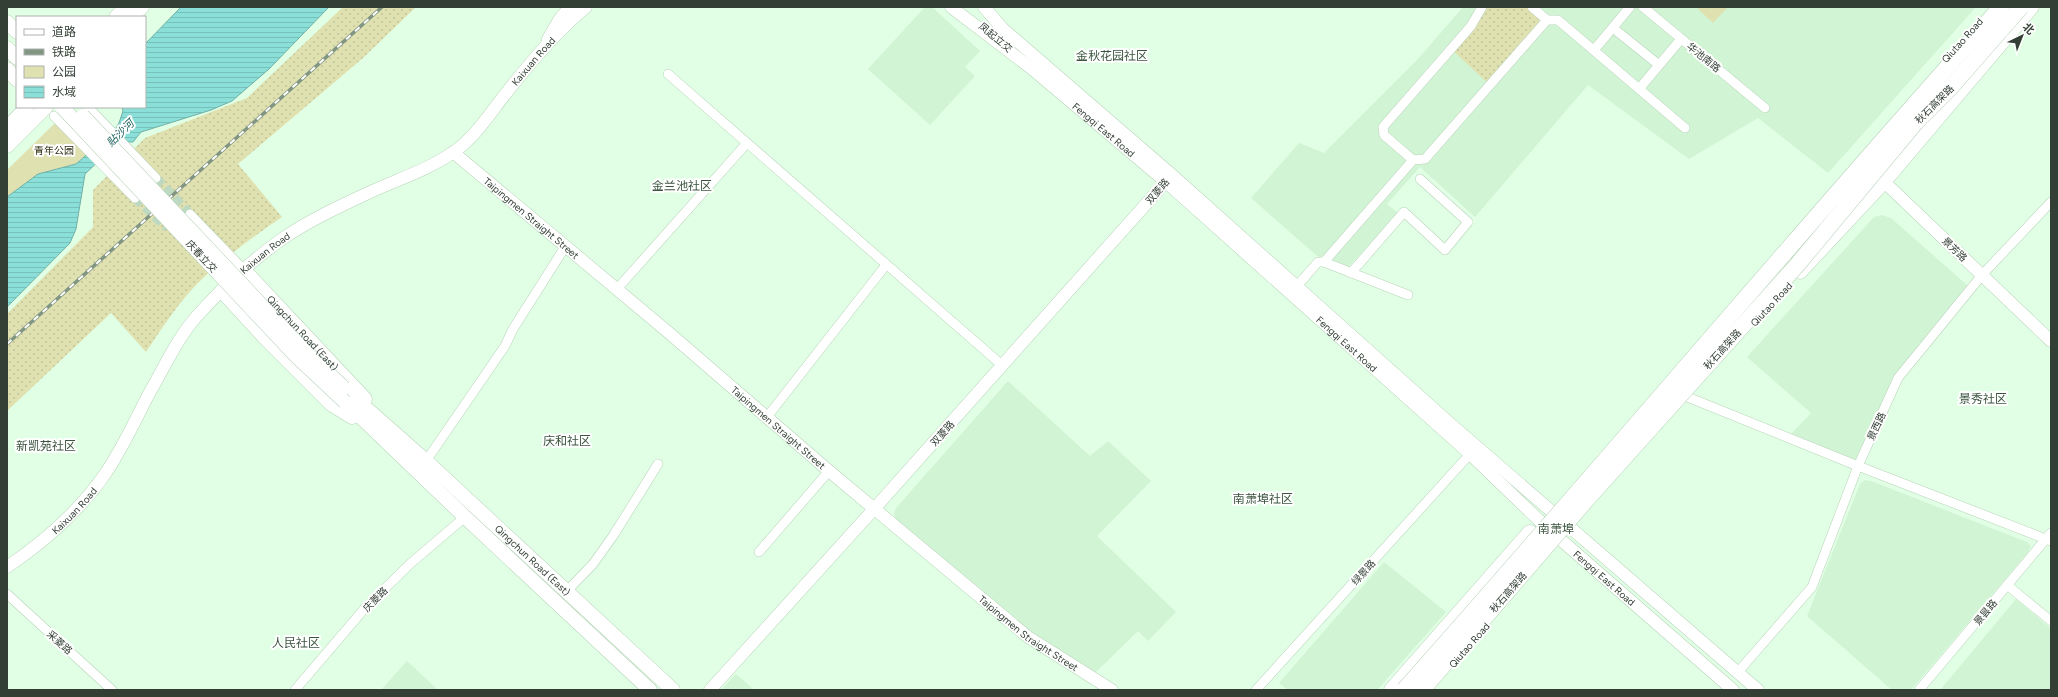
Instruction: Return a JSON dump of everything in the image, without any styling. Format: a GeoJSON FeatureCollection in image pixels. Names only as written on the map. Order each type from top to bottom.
{"type":"FeatureCollection","features":[{"type":"Feature","properties":{"kind":"highway","name":"秋石高架路"},"geometry":{"type":"LineString","coordinates":[[1404,690],[1523,556],[1904,115],[2001,7]]}},
{"type":"Feature","properties":{"kind":"highway","name":"秋石高架路"},"geometry":{"type":"LineString","coordinates":[[1422,690],[1475,631],[1588,498],[1798,264],[1916,122],[1951,88],[2021,7]]}},
{"type":"Feature","properties":{"kind":"highway"},"geometry":{"type":"LineString","coordinates":[[1392,690],[1556,504],[1637,424]]}},
{"type":"Feature","properties":{"kind":"highway"},"geometry":{"type":"LineString","coordinates":[[1430,690],[1475,631]]}},
{"type":"Feature","properties":{"kind":"main road"},"geometry":{"type":"LineString","coordinates":[[117,16],[126,7]]}},
{"type":"Feature","properties":{"kind":"main road"},"geometry":{"type":"LineString","coordinates":[[133,16],[142,7]]}},
{"type":"Feature","properties":{"kind":"main road"},"geometry":{"type":"LineString","coordinates":[[540,52],[559,20],[570,7]]}},
{"type":"Feature","properties":{"kind":"main road","name":"Kaixuan Road"},"geometry":{"type":"LineString","coordinates":[[7,567],[56,531],[83,503],[106,473],[182,338],[195,318],[222,291],[244,270],[284,238],[324,215],[454,153],[482,125],[540,52],[586,7]]}},
{"type":"Feature","properties":{"kind":"main road","name":"Fengqi East Road"},"geometry":{"type":"LineString","coordinates":[[951,7],[1031,68],[1169,178],[1297,286],[1454,427],[1555,512],[1570,527],[1758,690]]}},
{"type":"Feature","properties":{"kind":"main road","name":"凤起立交"},"geometry":{"type":"LineString","coordinates":[[960,7],[1031,68]]}},
{"type":"Feature","properties":{"kind":"main road","name":"凤起立交"},"geometry":{"type":"LineString","coordinates":[[976,7],[1002,28]]}},
{"type":"Feature","properties":{"kind":"main road","name":"Fengqi East Road"},"geometry":{"type":"LineString","coordinates":[[984,7],[1002,28],[1169,178],[1470,454],[1545,526],[1733,690]]}},
{"type":"Feature","properties":{"kind":"main road","name":"Qiutao Road"},"geometry":{"type":"LineString","coordinates":[[1398,690],[1545,526],[1555,512],[1858,158],[1992,7]]}},
{"type":"Feature","properties":{"kind":"main road","name":"Qiutao Road"},"geometry":{"type":"LineString","coordinates":[[1430,690],[1685,396],[1884,182],[2032,7]]}},
{"type":"Feature","properties":{"kind":"main road"},"geometry":{"type":"LineString","coordinates":[[7,22],[16,31]]}},
{"type":"Feature","properties":{"kind":"main road"},"geometry":{"type":"LineString","coordinates":[[7,37],[16,46]]}},
{"type":"Feature","properties":{"kind":"main road"},"geometry":{"type":"LineString","coordinates":[[7,48],[16,57]]}},
{"type":"Feature","properties":{"kind":"main road"},"geometry":{"type":"LineString","coordinates":[[7,69],[16,79]]}},
{"type":"Feature","properties":{"kind":"main road"},"geometry":{"type":"LineString","coordinates":[[7,128],[26,108]]}},
{"type":"Feature","properties":{"kind":"main road","name":"庆春立交"},"geometry":{"type":"LineString","coordinates":[[76,108],[303,349],[347,398]]}},
{"type":"Feature","properties":{"kind":"main road"},"geometry":{"type":"LineString","coordinates":[[7,146],[50,109]]}},
{"type":"Feature","properties":{"kind":"main road","name":"庆春立交"},"geometry":{"type":"LineString","coordinates":[[50,109],[296,356],[347,398]]}},
{"type":"Feature","properties":{"kind":"main road","name":"Taipingmen Straight Street"},"geometry":{"type":"LineString","coordinates":[[454,153],[617,289],[874,509],[1028,637],[1112,690]]}},
{"type":"Feature","properties":{"kind":"main road","name":"景芳路"},"geometry":{"type":"LineString","coordinates":[[1858,158],[2051,341]]}},
{"type":"Feature","properties":{"kind":"main road","name":"双菱路"},"geometry":{"type":"LineString","coordinates":[[710,690],[874,509],[1169,178]]}},
{"type":"Feature","properties":{"kind":"main road","name":"Qingchun Road (East)"},"geometry":{"type":"LineString","coordinates":[[244,270],[355,386],[393,432]]}},
{"type":"Feature","properties":{"kind":"main road","name":"Qingchun Road (East)"},"geometry":{"type":"LineString","coordinates":[[222,291],[266,339],[331,404],[376,432]]}},
{"type":"Feature","properties":{"kind":"main road","name":"Qingchun Road (East)"},"geometry":{"type":"LineString","coordinates":[[347,398],[393,432],[426,461],[672,690]]}},
{"type":"Feature","properties":{"kind":"main road","name":"Qingchun Road (East)"},"geometry":{"type":"LineString","coordinates":[[347,398],[376,432],[465,518],[650,690]]}},
{"type":"Feature","properties":{"kind":"street"},"geometry":{"type":"LineString","coordinates":[[1413,160],[1384,134],[1383,127],[1471,26],[1482,7]]}},
{"type":"Feature","properties":{"kind":"street"},"geometry":{"type":"LineString","coordinates":[[1532,7],[1547,20],[1558,20],[1685,128]]}},
{"type":"Feature","properties":{"kind":"street"},"geometry":{"type":"LineString","coordinates":[[1594,50],[1630,7]]}},
{"type":"Feature","properties":{"kind":"street","name":"华池南路"},"geometry":{"type":"LineString","coordinates":[[1643,7],[1765,108]]}},
{"type":"Feature","properties":{"kind":"street"},"geometry":{"type":"LineString","coordinates":[[1324,262],[1413,160],[1425,159],[1547,20]]}},
{"type":"Feature","properties":{"kind":"street"},"geometry":{"type":"LineString","coordinates":[[1613,28],[1659,65]]}},
{"type":"Feature","properties":{"kind":"street"},"geometry":{"type":"LineString","coordinates":[[1639,89],[1681,39]]}},
{"type":"Feature","properties":{"kind":"street"},"geometry":{"type":"LineString","coordinates":[[668,74],[1002,366]]}},
{"type":"Feature","properties":{"kind":"street"},"geometry":{"type":"LineString","coordinates":[[89,108],[156,178]]}},
{"type":"Feature","properties":{"kind":"street"},"geometry":{"type":"LineString","coordinates":[[50,109],[135,198]]}},
{"type":"Feature","properties":{"kind":"street"},"geometry":{"type":"LineString","coordinates":[[617,289],[746,143]]}},
{"type":"Feature","properties":{"kind":"street"},"geometry":{"type":"LineString","coordinates":[[1351,273],[1404,212],[1445,250],[1468,222],[1420,179]]}},
{"type":"Feature","properties":{"kind":"street","name":"景西路"},"geometry":{"type":"LineString","coordinates":[[1738,672],[1812,587],[1858,466],[1898,378],[1982,275],[2051,202]]}},
{"type":"Feature","properties":{"kind":"street"},"geometry":{"type":"LineString","coordinates":[[190,214],[244,270]]}},
{"type":"Feature","properties":{"kind":"street"},"geometry":{"type":"LineString","coordinates":[[171,232],[218,282],[222,291]]}},
{"type":"Feature","properties":{"kind":"street"},"geometry":{"type":"LineString","coordinates":[[426,461],[505,346],[513,329],[565,247]]}},
{"type":"Feature","properties":{"kind":"street"},"geometry":{"type":"LineString","coordinates":[[1297,286],[1318,262],[1324,262],[1408,295]]}},
{"type":"Feature","properties":{"kind":"street"},"geometry":{"type":"LineString","coordinates":[[767,417],[886,266]]}},
{"type":"Feature","properties":{"kind":"street"},"geometry":{"type":"LineString","coordinates":[[1685,396],[1858,466],[2049,538]]}},
{"type":"Feature","properties":{"kind":"street","name":"绿景路"},"geometry":{"type":"LineString","coordinates":[[1256,690],[1470,454]]}},
{"type":"Feature","properties":{"kind":"street"},"geometry":{"type":"LineString","coordinates":[[566,591],[592,564],[613,536],[658,464]]}},
{"type":"Feature","properties":{"kind":"street"},"geometry":{"type":"LineString","coordinates":[[759,552],[829,471]]}},
{"type":"Feature","properties":{"kind":"street","name":"庆菱路"},"geometry":{"type":"LineString","coordinates":[[295,690],[365,608],[412,563],[465,518]]}},
{"type":"Feature","properties":{"kind":"street","name":"景昙路"},"geometry":{"type":"LineString","coordinates":[[1919,690],[2008,584],[2049,538]]}},
{"type":"Feature","properties":{"kind":"street"},"geometry":{"type":"LineString","coordinates":[[2008,584],[2051,621]]}},
{"type":"Feature","properties":{"kind":"street","name":"采菱路"},"geometry":{"type":"LineString","coordinates":[[7,594],[112,690]]}},
{"type":"Feature","properties":{"kind":"shaded area"},"geometry":{"type":"Polygon","coordinates":[[[925,7],[932,7],[980,51],[965,67],[975,76],[930,125],[868,69],[925,7]]]}},
{"type":"Feature","properties":{"kind":"shaded area"},"geometry":{"type":"Polygon","coordinates":[[[1463,7],[1976,7],[1828,173],[1758,118],[1689,159],[1588,85],[1475,217],[1420,167],[1387,204],[1398,213],[1341,275],[1251,198],[1299,143],[1324,153],[1417,60],[1463,7]]]}},
{"type":"Feature","properties":{"kind":"shaded area"},"geometry":{"type":"Polygon","coordinates":[[[1882,215],[1891,218],[1967,285],[1896,373],[1855,461],[1791,434],[1811,413],[1747,357],[1874,217],[1882,215]]]}},
{"type":"Feature","properties":{"kind":"shaded area"},"geometry":{"type":"Polygon","coordinates":[[[1008,381],[1090,456],[1108,441],[1151,481],[1097,536],[1176,612],[1148,641],[1138,631],[1095,673],[1032,633],[896,520],[894,513],[896,508],[1008,381]]]}},
{"type":"Feature","properties":{"kind":"shaded area"},"geometry":{"type":"Polygon","coordinates":[[[1865,480],[1871,481],[2027,542],[2031,546],[2028,552],[1911,690],[1892,690],[1807,616],[1860,484],[1865,480]]]}},
{"type":"Feature","properties":{"kind":"shaded area"},"geometry":{"type":"Polygon","coordinates":[[[1384,562],[1446,612],[1377,690],[1288,690],[1279,683],[1384,562]]]}},
{"type":"Feature","properties":{"kind":"shaded area"},"geometry":{"type":"Polygon","coordinates":[[[2016,599],[2051,629],[2051,690],[1940,690],[2016,599]]]}},
{"type":"Feature","properties":{"kind":"shaded area"},"geometry":{"type":"Polygon","coordinates":[[[407,661],[438,690],[381,690],[407,661]]]}},
{"type":"Feature","properties":{"kind":"shaded area"},"geometry":{"type":"Polygon","coordinates":[[[736,674],[754,690],[721,690],[736,674]]]}},
{"type":"Feature","properties":{"kind":"green space"},"geometry":{"type":"Polygon","coordinates":[[[343,7],[416,7],[363,58],[238,164],[282,217],[219,264],[200,281],[178,306],[146,352],[111,313],[7,411],[7,314],[93,227],[93,190],[145,138],[247,98],[343,7]]]}},
{"type":"Feature","properties":{"kind":"green space"},"geometry":{"type":"Polygon","coordinates":[[[1482,7],[1532,7],[1547,20],[1491,86],[1451,49],[1482,7]]]}},
{"type":"Feature","properties":{"kind":"green space"},"geometry":{"type":"Polygon","coordinates":[[[1696,7],[1728,7],[1713,23],[1696,7]]]}},
{"type":"Feature","properties":{"kind":"green space","name":"青年公园"},"geometry":{"type":"Polygon","coordinates":[[[55,123],[86,155],[76,164],[38,174],[7,197],[7,170],[55,123]]]}},
{"type":"Feature","properties":{"kind":"water","name":"贴沙河"},"geometry":{"type":"Polygon","coordinates":[[[181,7],[329,7],[269,69],[232,101],[211,110],[141,132],[133,142],[125,142],[121,140],[85,174],[76,229],[70,243],[7,307],[7,197],[38,174],[76,164],[114,131],[119,123],[123,111],[122,108],[146,108],[146,43],[181,7]]]}},
{"type":"Feature","properties":{"kind":"tunnel"},"geometry":{"type":"LineString","coordinates":[[156,178],[190,214]]}},
{"type":"Feature","properties":{"kind":"tunnel"},"geometry":{"type":"LineString","coordinates":[[135,198],[167,228]]}},
{"type":"Feature","properties":{"kind":"railway"},"geometry":{"type":"LineString","coordinates":[[7,344],[382,7]]}},
{"type":"Feature","properties":{"kind":"district","name":"金秋花园社区"},"geometry":{"type":"Point","coordinates":[1112,56]}},
{"type":"Feature","properties":{"kind":"district","name":"金兰池社区"},"geometry":{"type":"Point","coordinates":[682,186]}},
{"type":"Feature","properties":{"kind":"district","name":"景秀社区"},"geometry":{"type":"Point","coordinates":[1983,399]}},
{"type":"Feature","properties":{"kind":"district","name":"庆和社区"},"geometry":{"type":"Point","coordinates":[567,441]}},
{"type":"Feature","properties":{"kind":"district","name":"新凯苑社区"},"geometry":{"type":"Point","coordinates":[46,446]}},
{"type":"Feature","properties":{"kind":"district","name":"南萧埠社区"},"geometry":{"type":"Point","coordinates":[1263,499]}},
{"type":"Feature","properties":{"kind":"district","name":"南萧埠"},"geometry":{"type":"Point","coordinates":[1556,529]}},
{"type":"Feature","properties":{"kind":"district","name":"人民社区"},"geometry":{"type":"Point","coordinates":[296,643]}}]}
